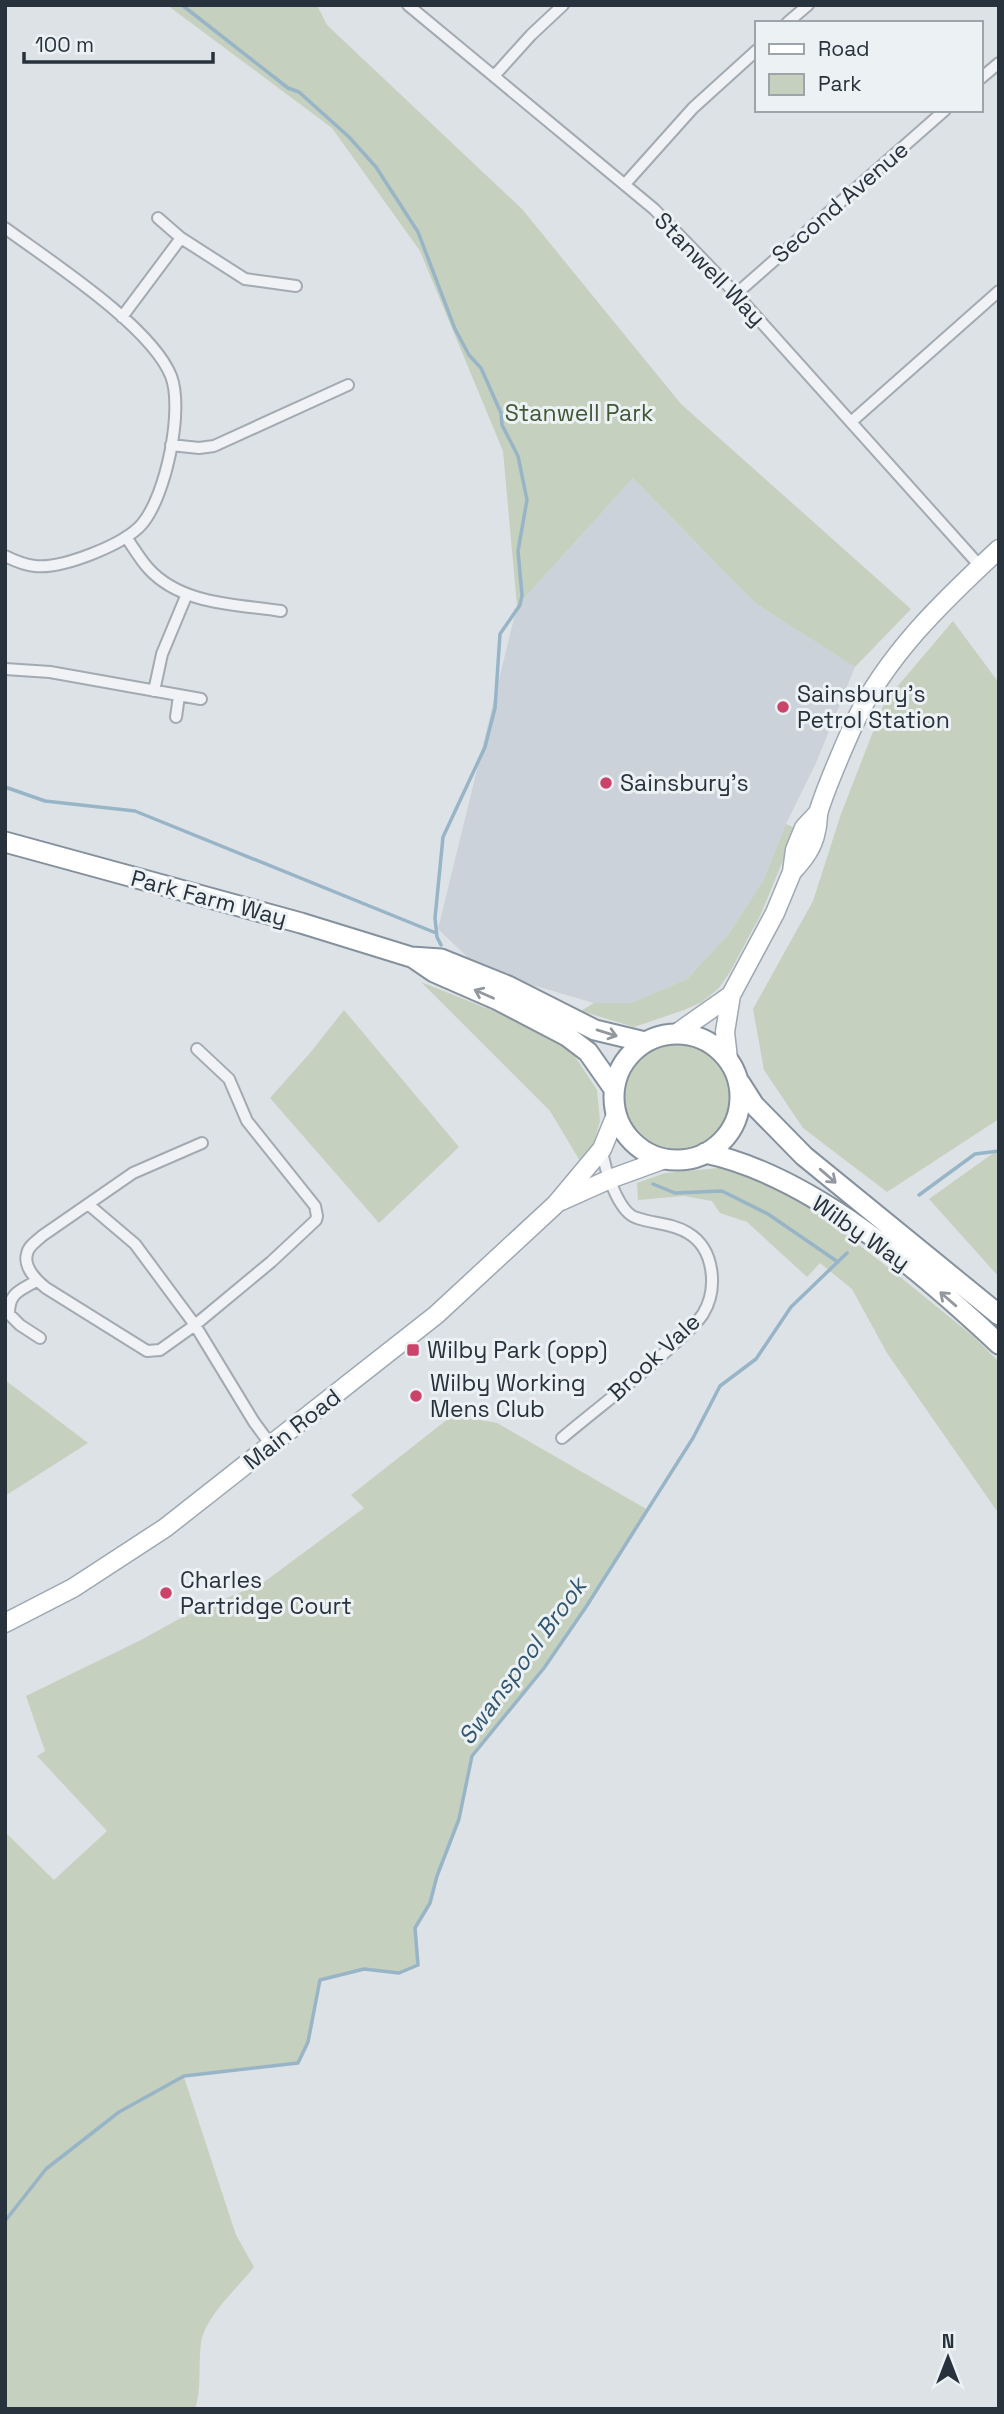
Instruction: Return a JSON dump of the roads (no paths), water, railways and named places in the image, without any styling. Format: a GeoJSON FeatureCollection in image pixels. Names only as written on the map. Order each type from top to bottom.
{"type":"FeatureCollection","features":[{"type":"Feature","properties":{"kind":"highway","name":"Park Farm Way"},"geometry":{"type":"LineString","coordinates":[[5,842],[301,923],[411,957],[441,959],[508,986],[595,1030],[645,1042]]}},
{"type":"Feature","properties":{"kind":"highway","name":"Park Farm Way"},"geometry":{"type":"LineString","coordinates":[[411,957],[434,972],[567,1035],[588,1052],[614,1089]]}},
{"type":"Feature","properties":{"kind":"highway"},"geometry":{"type":"LineString","coordinates":[[666,1034],[700,1037],[728,1059],[738,1079],[740,1104],[732,1128],[725,1138],[705,1153],[678,1160],[664,1159],[634,1144],[620,1125],[616,1115],[616,1078],[627,1057],[645,1042],[666,1034]]}},
{"type":"Feature","properties":{"kind":"highway","name":"Wilby Way"},"geometry":{"type":"LineString","coordinates":[[738,1079],[754,1105],[804,1156],[999,1315]]}},
{"type":"Feature","properties":{"kind":"highway","name":"Wilby Way"},"geometry":{"type":"LineString","coordinates":[[705,1153],[760,1169],[785,1181],[835,1213],[873,1238],[927,1281],[999,1344]]}},
{"type":"Feature","properties":{"kind":"main road"},"geometry":{"type":"LineString","coordinates":[[728,1059],[725,1032],[731,995],[775,913],[792,872],[807,854],[816,832],[818,813],[854,725],[880,676],[917,632],[999,549]]}},
{"type":"Feature","properties":{"kind":"main road"},"geometry":{"type":"LineString","coordinates":[[677,1033],[731,995]]}},
{"type":"Feature","properties":{"kind":"main road","name":"Main Road"},"geometry":{"type":"LineString","coordinates":[[5,1623],[73,1588],[165,1528],[436,1315],[556,1204],[602,1149],[616,1115]]}},
{"type":"Feature","properties":{"kind":"main road","name":"Main Road"},"geometry":{"type":"LineString","coordinates":[[556,1204],[610,1179],[664,1159]]}},
{"type":"Feature","properties":{"kind":"street","name":"Stanwell Way"},"geometry":{"type":"LineString","coordinates":[[408,5],[654,209],[736,294],[980,566]]}},
{"type":"Feature","properties":{"kind":"street"},"geometry":{"type":"LineString","coordinates":[[495,75],[563,5]]}},
{"type":"Feature","properties":{"kind":"street"},"geometry":{"type":"LineString","coordinates":[[789,21],[808,5]]}},
{"type":"Feature","properties":{"kind":"street"},"geometry":{"type":"LineString","coordinates":[[625,184],[693,108],[755,52]]}},
{"type":"Feature","properties":{"kind":"street"},"geometry":{"type":"LineString","coordinates":[[983,76],[999,63]]}},
{"type":"Feature","properties":{"kind":"street","name":"Second Avenue"},"geometry":{"type":"LineString","coordinates":[[736,294],[943,112]]}},
{"type":"Feature","properties":{"kind":"street"},"geometry":{"type":"LineString","coordinates":[[158,218],[181,238],[245,279],[296,286]]}},
{"type":"Feature","properties":{"kind":"street"},"geometry":{"type":"LineString","coordinates":[[5,228],[149,340],[171,375],[176,409],[161,488],[151,513],[141,526],[126,537],[67,563],[51,566],[19,563],[5,556]]}},
{"type":"Feature","properties":{"kind":"street"},"geometry":{"type":"LineString","coordinates":[[122,317],[181,238]]}},
{"type":"Feature","properties":{"kind":"street"},"geometry":{"type":"LineString","coordinates":[[850,422],[999,292]]}},
{"type":"Feature","properties":{"kind":"street"},"geometry":{"type":"LineString","coordinates":[[171,445],[200,448],[214,446],[348,385]]}},
{"type":"Feature","properties":{"kind":"street"},"geometry":{"type":"LineString","coordinates":[[126,537],[149,569],[167,584],[187,594],[281,611]]}},
{"type":"Feature","properties":{"kind":"street"},"geometry":{"type":"LineString","coordinates":[[154,691],[162,654],[187,594]]}},
{"type":"Feature","properties":{"kind":"street"},"geometry":{"type":"LineString","coordinates":[[5,669],[50,672],[201,699]]}},
{"type":"Feature","properties":{"kind":"street"},"geometry":{"type":"LineString","coordinates":[[176,716],[178,696]]}},
{"type":"Feature","properties":{"kind":"street"},"geometry":{"type":"LineString","coordinates":[[197,1049],[229,1079],[247,1121],[311,1200],[316,1220],[271,1262],[195,1325],[159,1350],[147,1351],[36,1281],[27,1261],[27,1253],[31,1247],[133,1173],[202,1143]]}},
{"type":"Feature","properties":{"kind":"street","name":"Brook Vale"},"geometry":{"type":"LineString","coordinates":[[562,1438],[680,1339],[703,1314],[711,1296],[711,1266],[699,1242],[678,1228],[639,1219],[627,1213],[606,1172],[602,1149]]}},
{"type":"Feature","properties":{"kind":"street"},"geometry":{"type":"LineString","coordinates":[[89,1205],[135,1244],[195,1325],[271,1445]]}},
{"type":"Feature","properties":{"kind":"street"},"geometry":{"type":"LineString","coordinates":[[36,1281],[13,1295],[9,1314],[40,1338]]}},
{"type":"Feature","properties":{"kind":"waterway"},"geometry":{"type":"LineString","coordinates":[[182,5],[288,88],[299,92],[349,137],[376,167],[418,232],[455,329],[469,355],[481,368],[501,413],[502,425],[518,456],[527,500],[518,551],[522,595],[520,605],[500,634],[495,708],[485,747],[443,837],[435,918],[437,937],[441,945]]}},
{"type":"Feature","properties":{"kind":"waterway"},"geometry":{"type":"LineString","coordinates":[[5,787],[45,801],[135,811],[436,933]]}},
{"type":"Feature","properties":{"kind":"waterway","name":"Swanspool Brook"},"geometry":{"type":"LineString","coordinates":[[919,1195],[975,1154],[999,1151]]}},
{"type":"Feature","properties":{"kind":"waterway"},"geometry":{"type":"LineString","coordinates":[[653,1184],[675,1193],[722,1191],[768,1214],[838,1262]]}},
{"type":"Feature","properties":{"kind":"waterway","name":"Swanspool Brook"},"geometry":{"type":"LineString","coordinates":[[5,2221],[46,2169],[119,2112],[184,2076],[298,2063],[308,2042],[320,1980],[364,1969],[399,1973],[418,1965],[415,1928],[430,1903],[437,1876],[459,1819],[472,1756],[544,1668],[586,1607],[693,1438],[720,1386],[756,1359],[791,1307],[847,1253]]}},
{"type":"Feature","properties":{"kind":"place","name":"Sainsbury's Petrol Station"},"geometry":{"type":"Point","coordinates":[783,707]}},
{"type":"Feature","properties":{"kind":"place","name":"Sainsbury's"},"geometry":{"type":"Point","coordinates":[606,783]}},
{"type":"Feature","properties":{"kind":"place","name":"Wilby Park (opp)"},"geometry":{"type":"Point","coordinates":[413,1350]}},
{"type":"Feature","properties":{"kind":"place","name":"Wilby Working Mens Club"},"geometry":{"type":"Point","coordinates":[416,1396]}},
{"type":"Feature","properties":{"kind":"place","name":"Charles Partridge Court"},"geometry":{"type":"Point","coordinates":[166,1593]}},
{"type":"Feature","properties":{"kind":"park label","name":"Stanwell Park"},"geometry":{"type":"Point","coordinates":[579,413]}}]}
